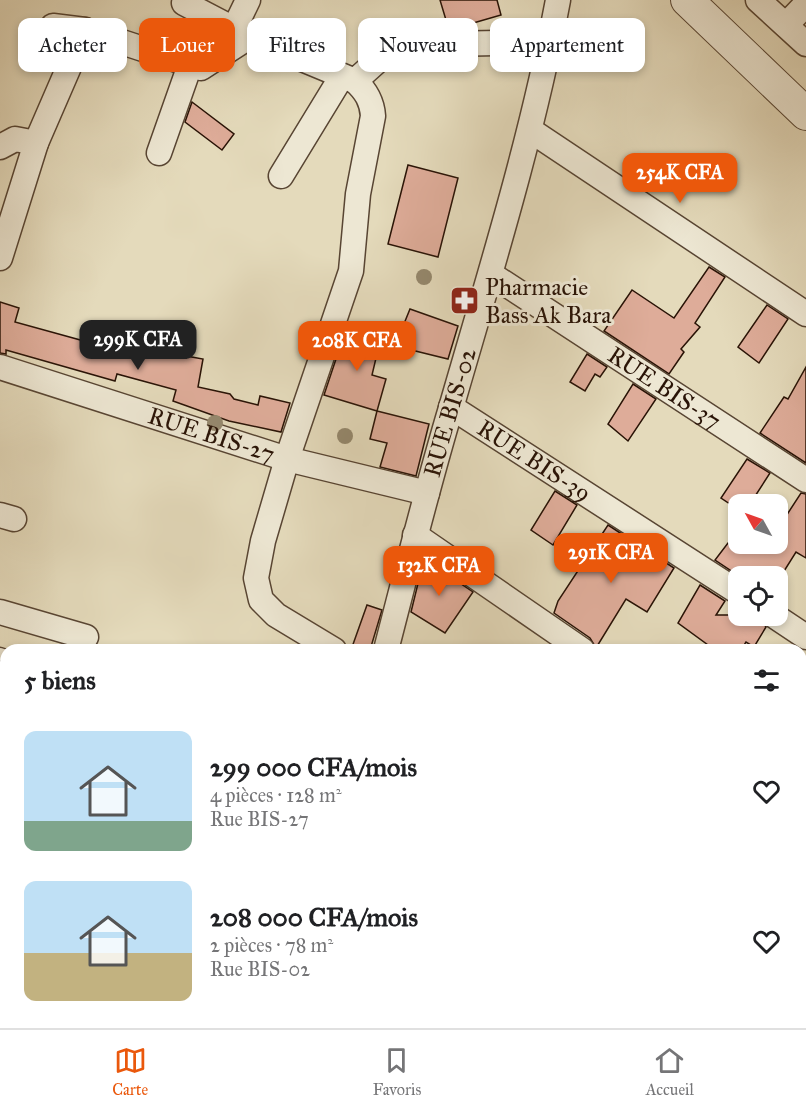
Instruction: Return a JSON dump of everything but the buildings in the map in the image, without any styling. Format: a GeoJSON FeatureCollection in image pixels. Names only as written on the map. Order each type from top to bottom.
{"type":"FeatureCollection","features":[{"type":"Feature","properties":{"kind":"street"},"geometry":{"type":"LineString","coordinates":[[235,39],[242,33],[248,0]]}},
{"type":"Feature","properties":{"kind":"street","name":"RUE BIS-02"},"geometry":{"type":"LineString","coordinates":[[555,18],[558,0]]}},
{"type":"Feature","properties":{"kind":"street"},"geometry":{"type":"LineString","coordinates":[[687,0],[806,114]]}},
{"type":"Feature","properties":{"kind":"street"},"geometry":{"type":"LineString","coordinates":[[758,0],[806,44]]}},
{"type":"Feature","properties":{"kind":"street"},"geometry":{"type":"LineString","coordinates":[[184,3],[242,33],[348,79],[368,95],[372,104],[373,116],[358,194],[351,271],[287,459],[263,542],[256,589],[261,600],[276,615],[324,644]]}},
{"type":"Feature","properties":{"kind":"street"},"geometry":{"type":"LineString","coordinates":[[786,25],[806,4]]}},
{"type":"Feature","properties":{"kind":"street"},"geometry":{"type":"LineString","coordinates":[[281,176],[348,79],[395,45],[490,43]]}},
{"type":"Feature","properties":{"kind":"street"},"geometry":{"type":"LineString","coordinates":[[0,258],[36,142],[67,72]]}},
{"type":"Feature","properties":{"kind":"street"},"geometry":{"type":"LineString","coordinates":[[159,153],[188,72]]}},
{"type":"Feature","properties":{"kind":"street","name":"RUE BIS-02"},"geometry":{"type":"LineString","coordinates":[[388,644],[451,408],[492,275],[543,72]]}},
{"type":"Feature","properties":{"kind":"street"},"geometry":{"type":"LineString","coordinates":[[530,130],[806,314]]}},
{"type":"Feature","properties":{"kind":"street"},"geometry":{"type":"LineString","coordinates":[[0,147],[15,139],[36,142]]}},
{"type":"Feature","properties":{"kind":"street","name":"RUE BIS-37"},"geometry":{"type":"LineString","coordinates":[[492,275],[806,480]]}},
{"type":"Feature","properties":{"kind":"street","name":"RUE BIS-27"},"geometry":{"type":"LineString","coordinates":[[0,367],[287,459],[427,493]]}},
{"type":"Feature","properties":{"kind":"street","name":"RUE BIS-39"},"geometry":{"type":"LineString","coordinates":[[451,408],[728,586]]}},
{"type":"Feature","properties":{"kind":"street"},"geometry":{"type":"LineString","coordinates":[[416,535],[573,644]]}},
{"type":"Feature","properties":{"kind":"street"},"geometry":{"type":"LineString","coordinates":[[0,612],[86,637]]}},
{"type":"Feature","properties":{"kind":"street"},"geometry":{"type":"LineString","coordinates":[[788,625],[806,637]]}},
{"type":"Feature","properties":{"kind":"place","name":"Pharmacie Bass Ak Bara"},"geometry":{"type":"Point","coordinates":[464,301]}}]}
